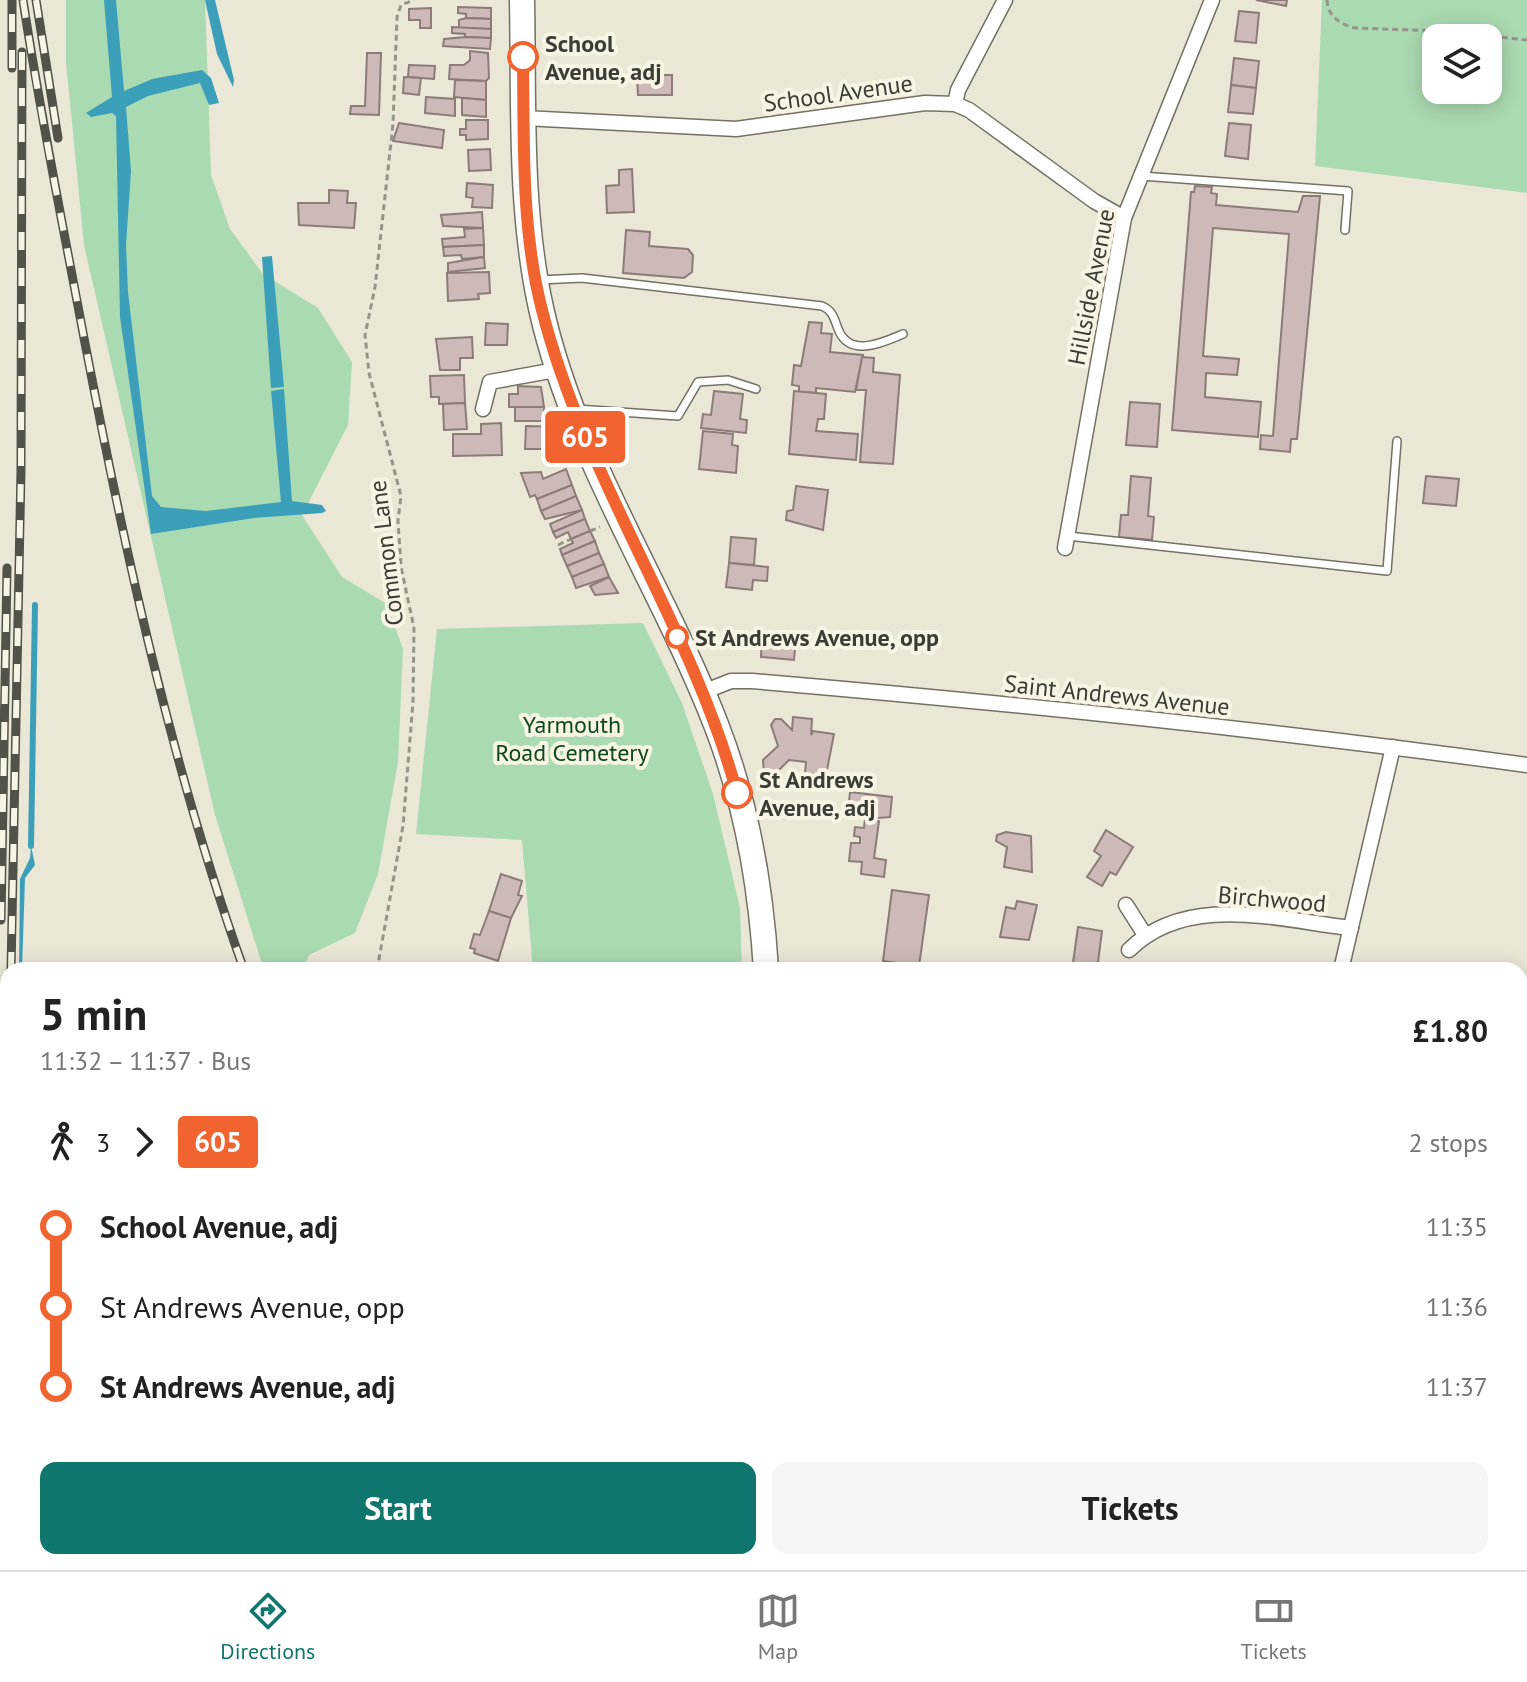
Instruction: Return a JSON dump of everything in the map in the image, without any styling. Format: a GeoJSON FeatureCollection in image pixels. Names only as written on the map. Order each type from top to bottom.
{"type":"FeatureCollection","features":[{"type":"Feature","properties":{"kind":"main road"},"geometry":{"type":"LineString","coordinates":[[522,0],[525,180],[541,309],[573,408],[608,492],[703,692],[723,744],[749,837],[760,891],[765,962]]}},
{"type":"Feature","properties":{"kind":"street"},"geometry":{"type":"LineString","coordinates":[[1005,0],[958,90],[955,104],[982,119],[1094,201],[1124,218]]}},
{"type":"Feature","properties":{"kind":"street","name":"Hillside Avenue"},"geometry":{"type":"LineString","coordinates":[[1066,542],[1124,218],[1212,0]]}},
{"type":"Feature","properties":{"kind":"street","name":"School Avenue"},"geometry":{"type":"LineString","coordinates":[[524,118],[736,129],[925,103],[955,104]]}},
{"type":"Feature","properties":{"kind":"street"},"geometry":{"type":"LineString","coordinates":[[483,409],[484,380],[561,369]]}},
{"type":"Feature","properties":{"kind":"street","name":"Saint Andrews Avenue"},"geometry":{"type":"LineString","coordinates":[[703,692],[731,681],[752,681],[1393,747],[1527,765]]}},
{"type":"Feature","properties":{"kind":"street"},"geometry":{"type":"LineString","coordinates":[[1343,962],[1393,747]]}},
{"type":"Feature","properties":{"kind":"street"},"geometry":{"type":"LineString","coordinates":[[1126,905],[1145,935]]}},
{"type":"Feature","properties":{"kind":"street","name":"Birchwood"},"geometry":{"type":"LineString","coordinates":[[1129,950],[1145,935],[1180,919],[1209,914],[1351,928]]}},
{"type":"Feature","properties":{"kind":"lane"},"geometry":{"type":"LineString","coordinates":[[1141,176],[1348,191],[1345,230]]}},
{"type":"Feature","properties":{"kind":"lane"},"geometry":{"type":"LineString","coordinates":[[537,280],[582,278],[822,306],[832,312],[841,336],[853,344],[871,347],[903,334]]}},
{"type":"Feature","properties":{"kind":"lane"},"geometry":{"type":"LineString","coordinates":[[573,408],[678,416],[698,382],[728,380],[756,389]]}},
{"type":"Feature","properties":{"kind":"lane"},"geometry":{"type":"LineString","coordinates":[[1066,542],[1387,571],[1397,441]]}},
{"type":"Feature","properties":{"kind":"path","name":"Common Lane"},"geometry":{"type":"LineString","coordinates":[[378,962],[404,810],[413,702],[414,628],[407,598],[398,521],[401,496],[369,373],[365,335],[375,287],[393,124],[397,17],[401,5],[414,0]]}},
{"type":"Feature","properties":{"kind":"path"},"geometry":{"type":"LineString","coordinates":[[1327,0],[1331,15],[1343,25],[1355,28],[1441,31],[1527,40]]}},
{"type":"Feature","properties":{"kind":"path"},"geometry":{"type":"LineString","coordinates":[[558,545],[571,539]]}},
{"type":"Feature","properties":{"kind":"green space"},"geometry":{"type":"Polygon","coordinates":[[[66,0],[205,0],[211,175],[230,229],[263,274],[318,308],[352,362],[348,425],[302,515],[342,577],[387,604],[403,649],[398,762],[378,874],[355,933],[309,955],[306,962],[261,962],[215,815],[84,245],[66,62],[66,0]]]}},
{"type":"Feature","properties":{"kind":"green space"},"geometry":{"type":"Polygon","coordinates":[[[1322,0],[1527,0],[1527,193],[1315,166],[1322,0]]]}},
{"type":"Feature","properties":{"kind":"green space","name":"Yarmouth Road Cemetery"},"geometry":{"type":"Polygon","coordinates":[[[643,623],[682,703],[713,794],[740,908],[742,962],[532,962],[522,840],[416,834],[437,629],[643,623]]]}},
{"type":"Feature","properties":{"kind":"water"},"geometry":{"type":"Polygon","coordinates":[[[104,0],[116,0],[124,91],[152,79],[202,70],[211,78],[219,103],[209,105],[200,83],[148,96],[126,107],[131,171],[126,245],[128,292],[152,496],[161,507],[206,511],[281,502],[271,391],[284,389],[292,501],[322,505],[326,511],[322,513],[254,518],[151,534],[120,317],[116,116],[112,113],[91,117],[86,113],[112,97],[104,0]]]}},
{"type":"Feature","properties":{"kind":"water"},"geometry":{"type":"Polygon","coordinates":[[[205,0],[215,0],[233,87],[217,54],[205,0]]]}},
{"type":"Feature","properties":{"kind":"water"},"geometry":{"type":"Polygon","coordinates":[[[272,256],[284,387],[271,388],[262,257],[272,256]]]}},
{"type":"Feature","properties":{"kind":"water"},"geometry":{"type":"Polygon","coordinates":[[[31,846],[35,865],[25,878],[22,962],[19,962],[20,879],[30,858],[31,846]]]}},
{"type":"Feature","properties":{"kind":"building"},"geometry":{"type":"Polygon","coordinates":[[[1256,0],[1287,0],[1286,6],[1256,0]]]}},
{"type":"Feature","properties":{"kind":"building"},"geometry":{"type":"Polygon","coordinates":[[[458,7],[491,8],[491,19],[466,18],[466,14],[458,13],[458,7]]]}},
{"type":"Feature","properties":{"kind":"building"},"geometry":{"type":"Polygon","coordinates":[[[431,8],[431,28],[420,28],[420,20],[409,20],[409,9],[431,8]]]}},
{"type":"Feature","properties":{"kind":"building"},"geometry":{"type":"Polygon","coordinates":[[[1239,11],[1259,13],[1256,43],[1235,41],[1239,11]]]}},
{"type":"Feature","properties":{"kind":"building"},"geometry":{"type":"Polygon","coordinates":[[[491,19],[491,29],[459,28],[459,20],[491,19]]]}},
{"type":"Feature","properties":{"kind":"building"},"geometry":{"type":"Polygon","coordinates":[[[452,27],[491,29],[491,38],[465,37],[465,34],[452,33],[452,27]]]}},
{"type":"Feature","properties":{"kind":"building"},"geometry":{"type":"Polygon","coordinates":[[[491,38],[490,49],[443,46],[444,39],[491,38]]]}},
{"type":"Feature","properties":{"kind":"building"},"geometry":{"type":"Polygon","coordinates":[[[470,51],[488,53],[489,78],[486,81],[449,79],[450,65],[464,65],[470,60],[470,51]]]}},
{"type":"Feature","properties":{"kind":"building"},"geometry":{"type":"Polygon","coordinates":[[[367,53],[381,53],[379,115],[350,114],[351,106],[365,106],[367,53]]]}},
{"type":"Feature","properties":{"kind":"building"},"geometry":{"type":"Polygon","coordinates":[[[1234,58],[1259,61],[1256,88],[1231,85],[1234,58]]]}},
{"type":"Feature","properties":{"kind":"building"},"geometry":{"type":"Polygon","coordinates":[[[409,65],[435,66],[434,79],[408,77],[409,65]]]}},
{"type":"Feature","properties":{"kind":"building"},"geometry":{"type":"Polygon","coordinates":[[[657,70],[663,75],[672,75],[672,95],[638,95],[637,77],[648,77],[651,71],[657,70]]]}},
{"type":"Feature","properties":{"kind":"building"},"geometry":{"type":"Polygon","coordinates":[[[404,77],[421,78],[419,95],[403,93],[404,77]]]}},
{"type":"Feature","properties":{"kind":"building"},"geometry":{"type":"Polygon","coordinates":[[[455,80],[486,81],[486,100],[454,97],[455,80]]]}},
{"type":"Feature","properties":{"kind":"building"},"geometry":{"type":"Polygon","coordinates":[[[1231,85],[1256,88],[1253,114],[1228,112],[1231,85]]]}},
{"type":"Feature","properties":{"kind":"building"},"geometry":{"type":"Polygon","coordinates":[[[426,97],[455,99],[455,116],[425,113],[426,97]]]}},
{"type":"Feature","properties":{"kind":"building"},"geometry":{"type":"Polygon","coordinates":[[[462,98],[486,100],[486,117],[462,115],[462,98]]]}},
{"type":"Feature","properties":{"kind":"building"},"geometry":{"type":"Polygon","coordinates":[[[466,120],[488,120],[488,139],[466,140],[466,135],[460,135],[460,129],[466,129],[466,120]]]}},
{"type":"Feature","properties":{"kind":"building"},"geometry":{"type":"Polygon","coordinates":[[[399,123],[444,130],[442,148],[393,141],[399,123]]]}},
{"type":"Feature","properties":{"kind":"building"},"geometry":{"type":"Polygon","coordinates":[[[1229,123],[1251,125],[1248,159],[1225,156],[1229,123]]]}},
{"type":"Feature","properties":{"kind":"building"},"geometry":{"type":"Polygon","coordinates":[[[490,149],[491,170],[469,171],[468,150],[490,149]]]}},
{"type":"Feature","properties":{"kind":"building"},"geometry":{"type":"Polygon","coordinates":[[[632,169],[634,212],[607,213],[606,186],[619,185],[619,170],[632,169]]]}},
{"type":"Feature","properties":{"kind":"building"},"geometry":{"type":"Polygon","coordinates":[[[467,183],[493,185],[492,208],[472,207],[473,198],[466,197],[467,183]]]}},
{"type":"Feature","properties":{"kind":"building"},"geometry":{"type":"Polygon","coordinates":[[[1195,186],[1212,187],[1211,193],[1217,194],[1216,205],[1298,212],[1303,196],[1320,196],[1297,439],[1291,439],[1290,452],[1260,449],[1261,435],[1273,436],[1289,234],[1213,228],[1203,356],[1239,359],[1237,375],[1206,373],[1205,397],[1261,402],[1258,437],[1172,430],[1191,192],[1194,192],[1195,186]]]}},
{"type":"Feature","properties":{"kind":"building"},"geometry":{"type":"Polygon","coordinates":[[[329,190],[348,191],[347,203],[356,203],[354,228],[299,225],[298,203],[329,203],[329,190]]]}},
{"type":"Feature","properties":{"kind":"building"},"geometry":{"type":"Polygon","coordinates":[[[482,212],[483,228],[443,226],[441,215],[482,212]]]}},
{"type":"Feature","properties":{"kind":"building"},"geometry":{"type":"Polygon","coordinates":[[[483,228],[484,245],[443,247],[442,239],[465,237],[464,229],[483,228]]]}},
{"type":"Feature","properties":{"kind":"building"},"geometry":{"type":"Polygon","coordinates":[[[626,230],[650,232],[649,246],[688,249],[693,255],[692,272],[684,278],[623,273],[626,230]]]}},
{"type":"Feature","properties":{"kind":"building"},"geometry":{"type":"Polygon","coordinates":[[[484,245],[484,257],[462,259],[461,255],[444,256],[443,247],[484,245]]]}},
{"type":"Feature","properties":{"kind":"building"},"geometry":{"type":"Polygon","coordinates":[[[484,257],[485,268],[448,272],[448,263],[484,257]]]}},
{"type":"Feature","properties":{"kind":"building"},"geometry":{"type":"Polygon","coordinates":[[[489,272],[490,293],[478,294],[479,299],[448,301],[447,273],[489,272]]]}},
{"type":"Feature","properties":{"kind":"building"},"geometry":{"type":"Polygon","coordinates":[[[809,322],[822,323],[821,333],[832,334],[830,352],[863,355],[855,392],[816,388],[816,393],[799,392],[799,386],[792,385],[794,365],[801,366],[809,322]]]}},
{"type":"Feature","properties":{"kind":"building"},"geometry":{"type":"Polygon","coordinates":[[[486,323],[508,324],[507,345],[485,345],[486,323]]]}},
{"type":"Feature","properties":{"kind":"building"},"geometry":{"type":"Polygon","coordinates":[[[472,337],[473,358],[460,358],[460,370],[440,370],[436,339],[472,337]]]}},
{"type":"Feature","properties":{"kind":"building"},"geometry":{"type":"Polygon","coordinates":[[[862,357],[874,358],[873,372],[900,375],[893,464],[860,462],[866,390],[856,390],[862,357]]]}},
{"type":"Feature","properties":{"kind":"building"},"geometry":{"type":"Polygon","coordinates":[[[464,375],[465,403],[439,404],[439,397],[431,397],[430,376],[464,375]]]}},
{"type":"Feature","properties":{"kind":"building"},"geometry":{"type":"Polygon","coordinates":[[[518,386],[541,387],[544,407],[509,407],[509,394],[518,394],[518,386]]]}},
{"type":"Feature","properties":{"kind":"building"},"geometry":{"type":"Polygon","coordinates":[[[714,391],[743,394],[740,419],[747,420],[746,433],[701,428],[703,414],[711,415],[714,391]]]}},
{"type":"Feature","properties":{"kind":"building"},"geometry":{"type":"Polygon","coordinates":[[[794,391],[826,394],[824,419],[818,419],[816,431],[858,434],[856,460],[789,454],[794,391]]]}},
{"type":"Feature","properties":{"kind":"building"},"geometry":{"type":"Polygon","coordinates":[[[1130,402],[1160,404],[1157,447],[1126,445],[1130,402]]]}},
{"type":"Feature","properties":{"kind":"building"},"geometry":{"type":"Polygon","coordinates":[[[465,403],[467,429],[444,430],[443,404],[465,403]]]}},
{"type":"Feature","properties":{"kind":"building"},"geometry":{"type":"Polygon","coordinates":[[[515,407],[544,407],[544,421],[515,421],[515,407]]]}},
{"type":"Feature","properties":{"kind":"building"},"geometry":{"type":"Polygon","coordinates":[[[501,423],[502,455],[453,456],[453,434],[481,434],[481,424],[501,423]]]}},
{"type":"Feature","properties":{"kind":"building"},"geometry":{"type":"Polygon","coordinates":[[[526,426],[562,427],[562,449],[525,449],[526,426]]]}},
{"type":"Feature","properties":{"kind":"building"},"geometry":{"type":"Polygon","coordinates":[[[703,431],[733,434],[732,445],[738,446],[736,473],[699,469],[703,431]]]}},
{"type":"Feature","properties":{"kind":"building"},"geometry":{"type":"Polygon","coordinates":[[[566,469],[572,485],[537,499],[535,495],[530,497],[521,473],[541,472],[543,479],[566,469]]]}},
{"type":"Feature","properties":{"kind":"building"},"geometry":{"type":"Polygon","coordinates":[[[1131,476],[1151,478],[1148,516],[1154,517],[1152,540],[1119,537],[1121,515],[1128,515],[1131,476]]]}},
{"type":"Feature","properties":{"kind":"building"},"geometry":{"type":"Polygon","coordinates":[[[1426,476],[1459,479],[1456,506],[1423,503],[1426,476]]]}},
{"type":"Feature","properties":{"kind":"building"},"geometry":{"type":"Polygon","coordinates":[[[572,485],[576,496],[541,511],[537,499],[572,485]]]}},
{"type":"Feature","properties":{"kind":"building"},"geometry":{"type":"Polygon","coordinates":[[[796,486],[828,490],[823,530],[786,520],[787,511],[793,510],[796,486]]]}},
{"type":"Feature","properties":{"kind":"building"},"geometry":{"type":"Polygon","coordinates":[[[576,496],[582,510],[545,519],[541,511],[576,496]]]}},
{"type":"Feature","properties":{"kind":"building"},"geometry":{"type":"Polygon","coordinates":[[[582,510],[585,519],[553,532],[550,524],[582,510]]]}},
{"type":"Feature","properties":{"kind":"building"},"geometry":{"type":"Polygon","coordinates":[[[585,519],[590,531],[571,539],[568,532],[556,538],[553,532],[585,519]]]}},
{"type":"Feature","properties":{"kind":"building"},"geometry":{"type":"Polygon","coordinates":[[[590,531],[595,541],[562,555],[560,549],[573,543],[571,539],[590,531]]]}},
{"type":"Feature","properties":{"kind":"building"},"geometry":{"type":"Polygon","coordinates":[[[731,537],[756,539],[754,565],[729,563],[731,537]]]}},
{"type":"Feature","properties":{"kind":"building"},"geometry":{"type":"Polygon","coordinates":[[[595,541],[599,553],[567,566],[562,555],[595,541]]]}},
{"type":"Feature","properties":{"kind":"building"},"geometry":{"type":"Polygon","coordinates":[[[599,553],[604,564],[572,577],[567,566],[599,553]]]}},
{"type":"Feature","properties":{"kind":"building"},"geometry":{"type":"Polygon","coordinates":[[[729,563],[768,567],[767,581],[753,580],[752,590],[726,587],[729,563]]]}},
{"type":"Feature","properties":{"kind":"building"},"geometry":{"type":"Polygon","coordinates":[[[604,564],[609,577],[576,588],[572,577],[604,564]]]}},
{"type":"Feature","properties":{"kind":"building"},"geometry":{"type":"Polygon","coordinates":[[[609,577],[618,593],[595,595],[590,586],[609,577]]]}},
{"type":"Feature","properties":{"kind":"building"},"geometry":{"type":"Polygon","coordinates":[[[762,636],[796,639],[794,660],[761,657],[762,636]]]}},
{"type":"Feature","properties":{"kind":"building"},"geometry":{"type":"Polygon","coordinates":[[[793,717],[812,719],[811,735],[813,731],[834,734],[826,775],[805,773],[806,762],[789,760],[773,776],[764,774],[763,760],[778,746],[771,725],[775,719],[781,719],[792,730],[793,717]]]}},
{"type":"Feature","properties":{"kind":"building"},"geometry":{"type":"Polygon","coordinates":[[[850,792],[892,797],[890,817],[865,819],[865,814],[848,812],[850,792]]]}},
{"type":"Feature","properties":{"kind":"building"},"geometry":{"type":"Polygon","coordinates":[[[865,819],[879,821],[874,858],[886,860],[884,877],[861,874],[862,862],[849,861],[851,843],[860,843],[860,837],[854,836],[855,827],[864,828],[865,819]]]}},
{"type":"Feature","properties":{"kind":"building"},"geometry":{"type":"Polygon","coordinates":[[[1106,830],[1133,847],[1116,875],[1110,872],[1102,886],[1087,877],[1101,856],[1094,851],[1106,830]]]}},
{"type":"Feature","properties":{"kind":"building"},"geometry":{"type":"Polygon","coordinates":[[[1006,832],[1031,836],[1032,872],[1004,867],[1007,847],[996,841],[997,835],[1006,832]]]}},
{"type":"Feature","properties":{"kind":"building"},"geometry":{"type":"Polygon","coordinates":[[[501,874],[522,881],[518,895],[522,896],[511,918],[489,911],[501,874]]]}},
{"type":"Feature","properties":{"kind":"building"},"geometry":{"type":"Polygon","coordinates":[[[892,890],[929,895],[920,962],[883,961],[892,890]]]}},
{"type":"Feature","properties":{"kind":"building"},"geometry":{"type":"Polygon","coordinates":[[[1017,901],[1037,905],[1029,940],[1000,937],[1006,907],[1015,909],[1017,901]]]}},
{"type":"Feature","properties":{"kind":"building"},"geometry":{"type":"Polygon","coordinates":[[[489,911],[511,918],[498,961],[474,953],[475,949],[470,948],[474,934],[480,935],[489,911]]]}},
{"type":"Feature","properties":{"kind":"building"},"geometry":{"type":"Polygon","coordinates":[[[1078,927],[1102,931],[1098,962],[1073,962],[1078,927]]]}},
{"type":"Feature","properties":{"kind":"waterway"},"geometry":{"type":"LineString","coordinates":[[31,846],[35,605]]}},
{"type":"Feature","properties":{"kind":"railway"},"geometry":{"type":"LineString","coordinates":[[12,0],[12,68]]}},
{"type":"Feature","properties":{"kind":"railway"},"geometry":{"type":"LineString","coordinates":[[23,0],[84,338],[133,578],[194,815],[241,962]]}},
{"type":"Feature","properties":{"kind":"railway"},"geometry":{"type":"LineString","coordinates":[[36,0],[58,138]]}},
{"type":"Feature","properties":{"kind":"railway"},"geometry":{"type":"LineString","coordinates":[[11,962],[21,470],[22,52]]}},
{"type":"Feature","properties":{"kind":"railway"},"geometry":{"type":"LineString","coordinates":[[1,920],[7,568]]}},
{"type":"Feature","properties":{"kind":"bus line","name":"605"},"geometry":{"type":"LineString","coordinates":[[523,57],[525,180],[541,309],[573,408],[608,492],[703,692],[737,793]]}},
{"type":"Feature","properties":{"kind":"place","name":"School Avenue, adj"},"geometry":{"type":"Point","coordinates":[523,57]}},
{"type":"Feature","properties":{"kind":"place","name":"St Andrews Avenue, opp"},"geometry":{"type":"Point","coordinates":[677,637]}},
{"type":"Feature","properties":{"kind":"place","name":"St Andrews Avenue, adj"},"geometry":{"type":"Point","coordinates":[737,793]}}]}
